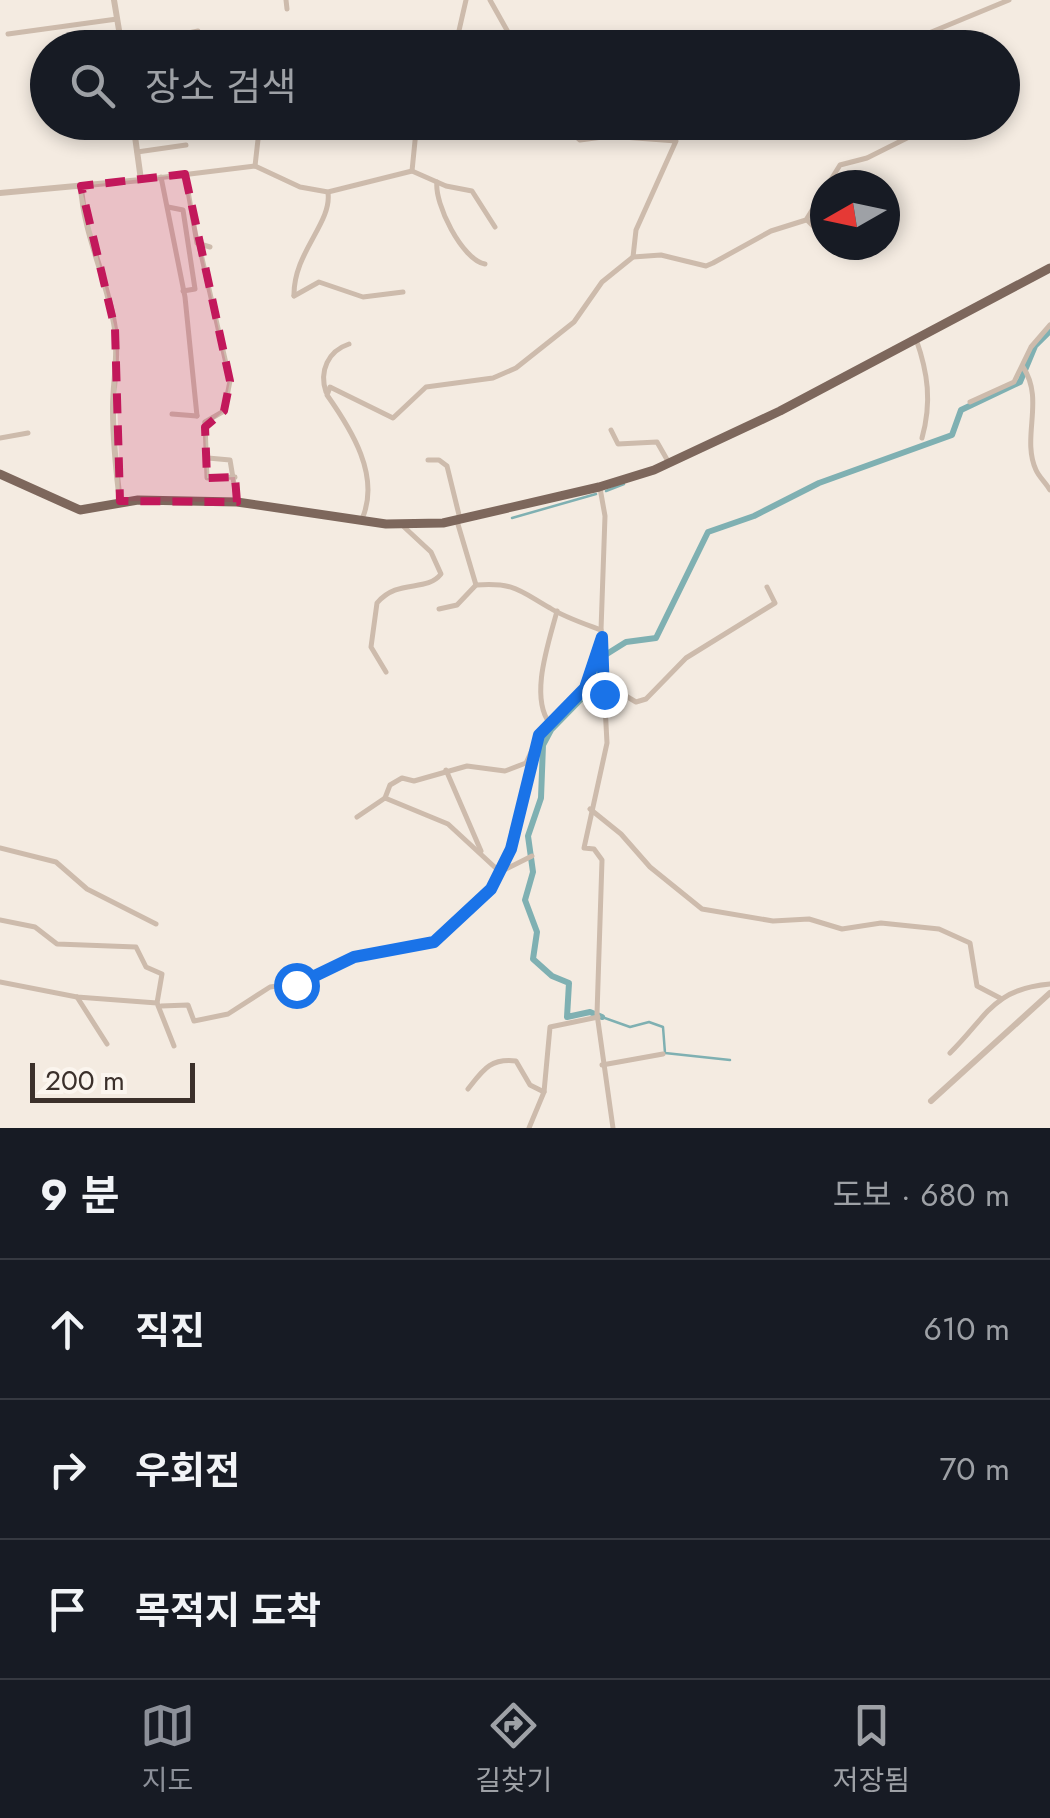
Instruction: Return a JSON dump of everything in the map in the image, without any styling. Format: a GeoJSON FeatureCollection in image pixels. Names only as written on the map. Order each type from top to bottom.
{"type":"FeatureCollection","features":[{"type":"Feature","properties":{"kind":"main road"},"geometry":{"type":"LineString","coordinates":[[0,474],[74,509],[120,502],[237,502],[403,525],[459,520],[600,487],[669,464],[1050,268]]}},
{"type":"Feature","properties":{"kind":"street"},"geometry":{"type":"LineString","coordinates":[[114,0],[119,30]]}},
{"type":"Feature","properties":{"kind":"street"},"geometry":{"type":"LineString","coordinates":[[286,0],[287,9]]}},
{"type":"Feature","properties":{"kind":"street"},"geometry":{"type":"LineString","coordinates":[[459,30],[466,0]]}},
{"type":"Feature","properties":{"kind":"street"},"geometry":{"type":"LineString","coordinates":[[490,0],[507,30]]}},
{"type":"Feature","properties":{"kind":"street"},"geometry":{"type":"LineString","coordinates":[[935,30],[1009,0]]}},
{"type":"Feature","properties":{"kind":"street"},"geometry":{"type":"LineString","coordinates":[[37,30],[117,19]]}},
{"type":"Feature","properties":{"kind":"street"},"geometry":{"type":"LineString","coordinates":[[8,34],[30,31]]}},
{"type":"Feature","properties":{"kind":"street"},"geometry":{"type":"LineString","coordinates":[[135,140],[141,180]]}},
{"type":"Feature","properties":{"kind":"street"},"geometry":{"type":"LineString","coordinates":[[255,166],[258,140]]}},
{"type":"Feature","properties":{"kind":"street"},"geometry":{"type":"LineString","coordinates":[[412,171],[415,140]]}},
{"type":"Feature","properties":{"kind":"street"},"geometry":{"type":"LineString","coordinates":[[633,257],[636,230],[676,142],[654,140]]}},
{"type":"Feature","properties":{"kind":"street"},"geometry":{"type":"LineString","coordinates":[[327,395],[334,386],[393,418],[426,387],[500,376],[574,322],[602,282],[633,257],[661,255],[706,266],[771,231],[806,220],[836,168],[901,140]]}},
{"type":"Feature","properties":{"kind":"street"},"geometry":{"type":"LineString","coordinates":[[137,152],[186,145]]}},
{"type":"Feature","properties":{"kind":"street"},"geometry":{"type":"LineString","coordinates":[[0,192],[255,166],[300,187],[328,192],[412,171],[472,191],[495,227]]}},
{"type":"Feature","properties":{"kind":"street"},"geometry":{"type":"LineString","coordinates":[[185,174],[230,381],[224,412],[205,422]]}},
{"type":"Feature","properties":{"kind":"street"},"geometry":{"type":"LineString","coordinates":[[161,178],[184,291],[197,416]]}},
{"type":"Feature","properties":{"kind":"street"},"geometry":{"type":"LineString","coordinates":[[438,182],[435,198],[465,250],[485,264]]}},
{"type":"Feature","properties":{"kind":"street"},"geometry":{"type":"LineString","coordinates":[[81,186],[83,219],[94,255],[104,270],[115,329],[114,438],[120,502]]}},
{"type":"Feature","properties":{"kind":"street"},"geometry":{"type":"LineString","coordinates":[[328,192],[326,212],[295,269],[294,296],[319,282],[362,297],[403,292]]}},
{"type":"Feature","properties":{"kind":"street"},"geometry":{"type":"LineString","coordinates":[[167,208],[183,210],[195,289],[184,291]]}},
{"type":"Feature","properties":{"kind":"street"},"geometry":{"type":"LineString","coordinates":[[806,220],[810,224]]}},
{"type":"Feature","properties":{"kind":"street"},"geometry":{"type":"LineString","coordinates":[[200,245],[210,247]]}},
{"type":"Feature","properties":{"kind":"street"},"geometry":{"type":"LineString","coordinates":[[174,247],[188,246]]}},
{"type":"Feature","properties":{"kind":"street"},"geometry":{"type":"LineString","coordinates":[[1050,325],[1031,347],[1025,371],[1036,417],[1032,433],[1034,466],[1050,490]]}},
{"type":"Feature","properties":{"kind":"street"},"geometry":{"type":"LineString","coordinates":[[916,338],[928,372],[928,412],[922,438]]}},
{"type":"Feature","properties":{"kind":"street"},"geometry":{"type":"LineString","coordinates":[[350,344],[329,358],[323,382],[349,428],[368,478],[368,501],[360,521]]}},
{"type":"Feature","properties":{"kind":"street"},"geometry":{"type":"LineString","coordinates":[[970,402],[1014,382],[1025,371]]}},
{"type":"Feature","properties":{"kind":"street"},"geometry":{"type":"LineString","coordinates":[[172,414],[197,416],[205,422],[208,478],[234,478]]}},
{"type":"Feature","properties":{"kind":"street"},"geometry":{"type":"LineString","coordinates":[[612,430],[618,444],[657,442],[669,464]]}},
{"type":"Feature","properties":{"kind":"street"},"geometry":{"type":"LineString","coordinates":[[0,438],[28,433]]}},
{"type":"Feature","properties":{"kind":"street"},"geometry":{"type":"LineString","coordinates":[[208,458],[228,457],[237,502]]}},
{"type":"Feature","properties":{"kind":"street"},"geometry":{"type":"LineString","coordinates":[[428,460],[439,460],[446,466],[476,584]]}},
{"type":"Feature","properties":{"kind":"street"},"geometry":{"type":"LineString","coordinates":[[600,487],[606,528],[602,634],[607,742],[584,848],[594,849],[602,860],[598,1014],[613,1128]]}},
{"type":"Feature","properties":{"kind":"street"},"geometry":{"type":"LineString","coordinates":[[386,672],[371,646],[377,602],[398,586],[430,584],[440,574],[432,552],[403,525]]}},
{"type":"Feature","properties":{"kind":"street"},"geometry":{"type":"LineString","coordinates":[[439,609],[457,605],[476,584]]}},
{"type":"Feature","properties":{"kind":"street"},"geometry":{"type":"LineString","coordinates":[[476,584],[512,587],[536,595],[602,634]]}},
{"type":"Feature","properties":{"kind":"street"},"geometry":{"type":"LineString","coordinates":[[604,683],[633,701],[646,699],[686,658],[775,604],[768,588]]}},
{"type":"Feature","properties":{"kind":"street"},"geometry":{"type":"LineString","coordinates":[[550,724],[543,716],[542,684],[557,610]]}},
{"type":"Feature","properties":{"kind":"street"},"geometry":{"type":"LineString","coordinates":[[0,982],[77,998],[188,1004],[194,1021],[212,1020],[241,1008],[270,987],[311,981],[322,970],[368,953],[434,942],[491,889],[526,794],[531,757],[550,724],[585,688],[602,634]]}},
{"type":"Feature","properties":{"kind":"street"},"geometry":{"type":"LineString","coordinates":[[357,817],[384,798],[390,785],[402,778],[414,780],[467,766],[506,771],[518,768],[531,757]]}},
{"type":"Feature","properties":{"kind":"street"},"geometry":{"type":"LineString","coordinates":[[446,770],[484,859]]}},
{"type":"Feature","properties":{"kind":"street"},"geometry":{"type":"LineString","coordinates":[[384,798],[397,799],[448,824],[500,872]]}},
{"type":"Feature","properties":{"kind":"street"},"geometry":{"type":"LineString","coordinates":[[590,809],[702,909],[773,921],[808,919],[842,929],[882,923],[940,929],[970,942],[978,986],[1000,998]]}},
{"type":"Feature","properties":{"kind":"street"},"geometry":{"type":"LineString","coordinates":[[0,848],[56,862],[87,888],[156,924]]}},
{"type":"Feature","properties":{"kind":"street"},"geometry":{"type":"LineString","coordinates":[[500,872],[530,857]]}},
{"type":"Feature","properties":{"kind":"street"},"geometry":{"type":"LineString","coordinates":[[0,920],[35,927],[57,944],[136,947],[146,967],[162,974],[159,1005],[174,1046]]}},
{"type":"Feature","properties":{"kind":"street"},"geometry":{"type":"LineString","coordinates":[[950,1053],[1000,998],[1015,989],[1050,984]]}},
{"type":"Feature","properties":{"kind":"street"},"geometry":{"type":"LineString","coordinates":[[931,1102],[1050,993]]}},
{"type":"Feature","properties":{"kind":"street"},"geometry":{"type":"LineString","coordinates":[[77,998],[106,1044]]}},
{"type":"Feature","properties":{"kind":"street"},"geometry":{"type":"LineString","coordinates":[[530,1128],[544,1092],[550,1026],[598,1014]]}},
{"type":"Feature","properties":{"kind":"street"},"geometry":{"type":"LineString","coordinates":[[602,1064],[663,1054]]}},
{"type":"Feature","properties":{"kind":"street"},"geometry":{"type":"LineString","coordinates":[[468,1089],[479,1072],[500,1059],[516,1061],[534,1089],[544,1092]]}},
{"type":"Feature","properties":{"kind":"highlighted area"},"geometry":{"type":"Polygon","coordinates":[[[185,174],[230,381],[224,411],[205,427],[207,478],[235,477],[237,502],[120,501],[115,329],[81,186],[185,174]]]}},
{"type":"Feature","properties":{"kind":"waterway"},"geometry":{"type":"LineString","coordinates":[[602,1017],[590,1012],[567,1017],[569,983],[552,976],[533,959],[537,932],[525,900],[533,872],[528,836],[541,798],[543,745],[551,730],[593,687],[602,657],[626,642],[656,638],[708,532],[754,516],[819,483],[952,435],[961,410],[1020,382],[1035,346],[1050,331]]}},
{"type":"Feature","properties":{"kind":"waterway"},"geometry":{"type":"LineString","coordinates":[[606,491],[624,484]]}},
{"type":"Feature","properties":{"kind":"waterway"},"geometry":{"type":"LineString","coordinates":[[512,518],[596,494]]}},
{"type":"Feature","properties":{"kind":"waterway"},"geometry":{"type":"LineString","coordinates":[[602,1017],[630,1027],[649,1022],[663,1027],[665,1053],[730,1060]]}},
{"type":"Feature","properties":{"kind":"route"},"geometry":{"type":"LineString","coordinates":[[296,985],[354,957],[424,946],[448,930],[491,889],[500,872],[511,849],[539,735],[585,688],[598,660],[602,637],[606,660],[604,694]]}}]}
